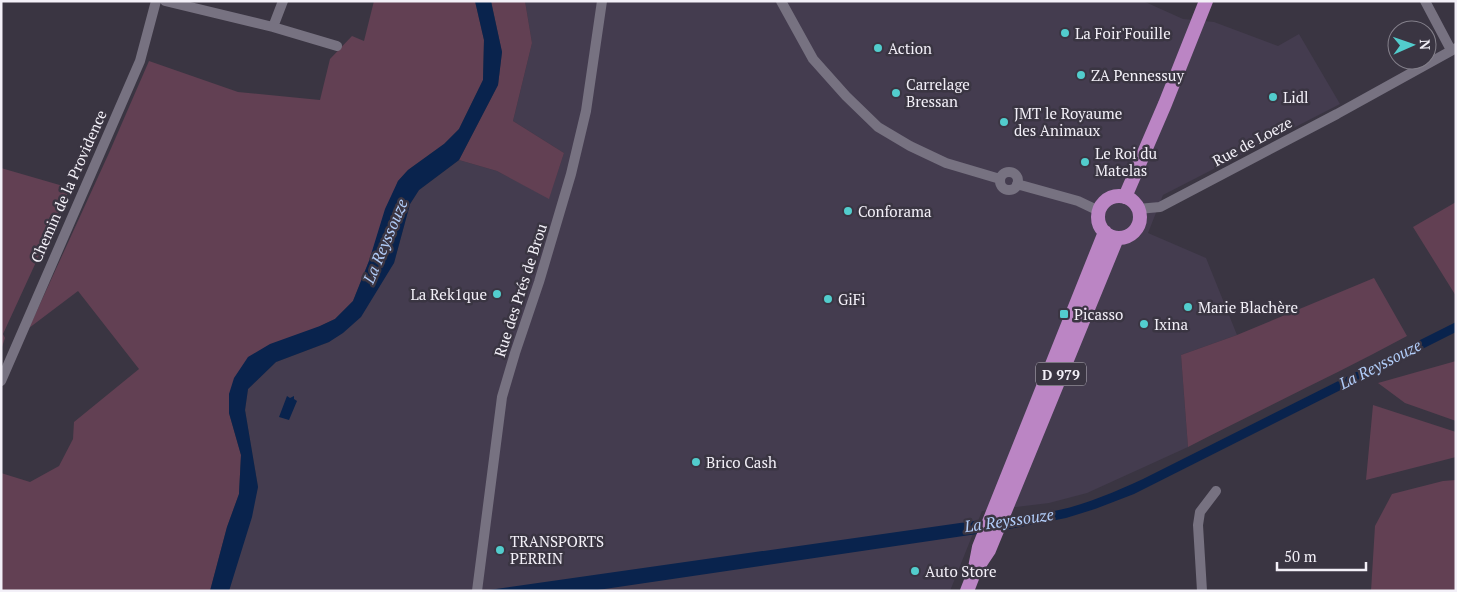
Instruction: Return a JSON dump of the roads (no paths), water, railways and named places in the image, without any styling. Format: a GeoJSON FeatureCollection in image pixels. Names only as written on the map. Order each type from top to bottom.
{"type":"FeatureCollection","features":[{"type":"Feature","properties":{"kind":"main road"},"geometry":{"type":"LineString","coordinates":[[1125,197],[1206,1]]}},
{"type":"Feature","properties":{"kind":"main road"},"geometry":{"type":"LineString","coordinates":[[1125,197],[1138,209],[1139,223],[1136,230],[1124,237],[1111,235],[1099,222],[1099,211],[1107,200],[1112,198],[1125,197]]}},
{"type":"Feature","properties":{"kind":"main road","name":"D 979"},"geometry":{"type":"LineString","coordinates":[[967,591],[974,573],[983,537],[999,512],[1111,235]]}},
{"type":"Feature","properties":{"kind":"main road","name":"D 979"},"geometry":{"type":"LineString","coordinates":[[974,573],[989,550],[997,531],[999,512]]}},
{"type":"Feature","properties":{"kind":"street","name":"Chemin de la Providence"},"geometry":{"type":"LineString","coordinates":[[1,381],[140,61],[156,1]]}},
{"type":"Feature","properties":{"kind":"street"},"geometry":{"type":"LineString","coordinates":[[165,1],[273,27],[337,46]]}},
{"type":"Feature","properties":{"kind":"street"},"geometry":{"type":"LineString","coordinates":[[273,27],[283,1]]}},
{"type":"Feature","properties":{"kind":"street","name":"Rue des Prés de Brou"},"geometry":{"type":"LineString","coordinates":[[478,587],[502,397],[571,174],[586,111],[602,1]]}},
{"type":"Feature","properties":{"kind":"street"},"geometry":{"type":"LineString","coordinates":[[781,1],[813,59],[846,96],[878,127],[910,146],[946,163],[1000,179],[1003,174],[1012,172],[1016,176],[1017,184],[1078,201],[1099,211]]}},
{"type":"Feature","properties":{"kind":"street"},"geometry":{"type":"LineString","coordinates":[[1425,1],[1453,49]]}},
{"type":"Feature","properties":{"kind":"street","name":"Rue de Loeze"},"geometry":{"type":"LineString","coordinates":[[1138,209],[1160,207],[1337,114],[1453,49]]}},
{"type":"Feature","properties":{"kind":"street"},"geometry":{"type":"LineString","coordinates":[[1202,591],[1198,525],[1200,512],[1216,491]]}},
{"type":"Feature","properties":{"kind":"water","name":"La Reyssouze"},"geometry":{"type":"Polygon","coordinates":[[[475,1],[491,1],[502,52],[498,85],[459,160],[419,190],[410,204],[394,263],[361,317],[343,333],[329,342],[276,362],[248,389],[245,410],[258,487],[252,517],[229,591],[210,591],[227,527],[239,494],[241,455],[229,413],[229,394],[234,378],[248,357],[270,344],[335,319],[353,301],[369,261],[385,209],[398,181],[408,170],[444,144],[459,129],[483,80],[484,40],[475,1]]]}},
{"type":"Feature","properties":{"kind":"water","name":"La Reyssouze"},"geometry":{"type":"Polygon","coordinates":[[[1456,322],[1456,332],[1134,494],[1066,518],[1004,530],[591,591],[482,591],[1009,516],[1038,514],[1072,507],[1143,479],[1456,322]]]}},
{"type":"Feature","properties":{"kind":"water"},"geometry":{"type":"Polygon","coordinates":[[[287,396],[290,398],[294,396],[294,399],[297,401],[289,420],[279,417],[287,396]]]}},
{"type":"Feature","properties":{"kind":"place","name":"La Foir'Fouille"},"geometry":{"type":"Point","coordinates":[1065,33]}},
{"type":"Feature","properties":{"kind":"place","name":"Action"},"geometry":{"type":"Point","coordinates":[878,48]}},
{"type":"Feature","properties":{"kind":"place","name":"ZA Pennessuy"},"geometry":{"type":"Point","coordinates":[1081,75]}},
{"type":"Feature","properties":{"kind":"place","name":"Carrelage Bressan"},"geometry":{"type":"Point","coordinates":[896,93]}},
{"type":"Feature","properties":{"kind":"place","name":"Lidl"},"geometry":{"type":"Point","coordinates":[1273,97]}},
{"type":"Feature","properties":{"kind":"place","name":"JMT le Royaume des Animaux"},"geometry":{"type":"Point","coordinates":[1004,122]}},
{"type":"Feature","properties":{"kind":"place","name":"Le Roi du Matelas"},"geometry":{"type":"Point","coordinates":[1085,162]}},
{"type":"Feature","properties":{"kind":"place","name":"Conforama"},"geometry":{"type":"Point","coordinates":[848,211]}},
{"type":"Feature","properties":{"kind":"place","name":"La Rek1que"},"geometry":{"type":"Point","coordinates":[497,294]}},
{"type":"Feature","properties":{"kind":"place","name":"GiFi"},"geometry":{"type":"Point","coordinates":[828,299]}},
{"type":"Feature","properties":{"kind":"place","name":"Marie Blachère"},"geometry":{"type":"Point","coordinates":[1188,307]}},
{"type":"Feature","properties":{"kind":"place","name":"Picasso"},"geometry":{"type":"Point","coordinates":[1064,314]}},
{"type":"Feature","properties":{"kind":"place","name":"Ixina"},"geometry":{"type":"Point","coordinates":[1144,324]}},
{"type":"Feature","properties":{"kind":"place","name":"Brico Cash"},"geometry":{"type":"Point","coordinates":[696,462]}},
{"type":"Feature","properties":{"kind":"place","name":"TRANSPORTS PERRIN"},"geometry":{"type":"Point","coordinates":[500,550]}},
{"type":"Feature","properties":{"kind":"place","name":"Auto Store"},"geometry":{"type":"Point","coordinates":[915,571]}}]}
